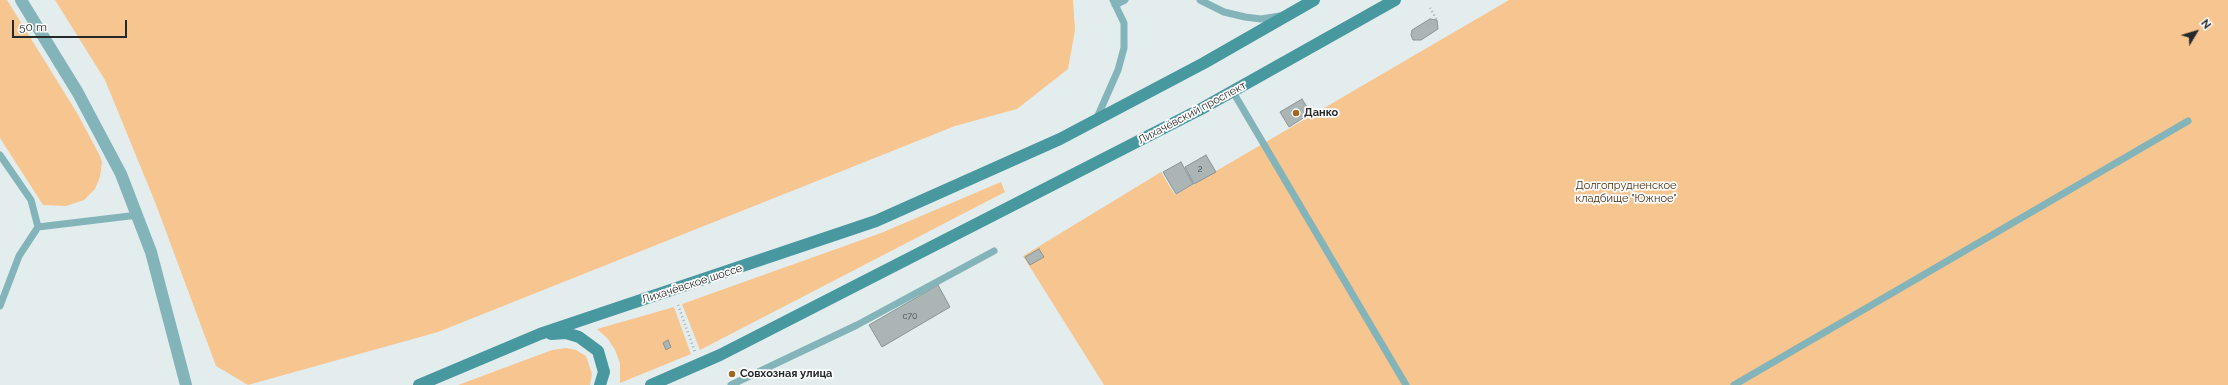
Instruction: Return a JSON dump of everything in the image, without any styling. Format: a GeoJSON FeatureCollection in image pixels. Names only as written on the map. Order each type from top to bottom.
{"type":"FeatureCollection","features":[{"type":"Feature","properties":{"kind":"main road"},"geometry":{"type":"LineString","coordinates":[[1096,120],[1204,63],[1314,0]]}},
{"type":"Feature","properties":{"kind":"main road","name":"Лихачёвский проспект"},"geometry":{"type":"LineString","coordinates":[[651,385],[720,355],[986,220],[1233,92],[1395,0]]}},
{"type":"Feature","properties":{"kind":"main road","name":"Лихачёвское шоссе"},"geometry":{"type":"LineString","coordinates":[[419,385],[540,334],[876,221],[1060,140],[1096,120]]}},
{"type":"Feature","properties":{"kind":"main road"},"geometry":{"type":"LineString","coordinates":[[540,334],[566,333],[579,337],[590,344],[598,351],[602,361],[604,372],[600,385]]}},
{"type":"Feature","properties":{"kind":"street"},"geometry":{"type":"LineString","coordinates":[[21,0],[78,93],[121,174],[153,257],[186,385]]}},
{"type":"Feature","properties":{"kind":"lane"},"geometry":{"type":"LineString","coordinates":[[1096,120],[1118,70],[1124,48],[1124,22],[1114,3],[1125,0]]}},
{"type":"Feature","properties":{"kind":"lane"},"geometry":{"type":"LineString","coordinates":[[1200,0],[1224,12],[1245,17],[1261,19],[1288,14]]}},
{"type":"Feature","properties":{"kind":"lane"},"geometry":{"type":"LineString","coordinates":[[1233,92],[1406,385]]}},
{"type":"Feature","properties":{"kind":"lane"},"geometry":{"type":"LineString","coordinates":[[1734,385],[2188,120]]}},
{"type":"Feature","properties":{"kind":"lane"},"geometry":{"type":"LineString","coordinates":[[0,155],[31,200],[38,227]]}},
{"type":"Feature","properties":{"kind":"lane"},"geometry":{"type":"LineString","coordinates":[[0,306],[18,256],[38,227],[138,215]]}},
{"type":"Feature","properties":{"kind":"lane"},"geometry":{"type":"LineString","coordinates":[[731,385],[857,325],[994,251]]}},
{"type":"Feature","properties":{"kind":"path"},"geometry":{"type":"LineString","coordinates":[[1428,26],[1437,20],[1430,8]]}},
{"type":"Feature","properties":{"kind":"path"},"geometry":{"type":"LineString","coordinates":[[678,305],[696,352]]}},
{"type":"Feature","properties":{"kind":"green space"},"geometry":{"type":"Polygon","coordinates":[[[0,0],[7,0],[77,113],[99,154],[102,162],[100,177],[95,189],[84,200],[66,206],[43,205],[0,138],[0,0]]]}},
{"type":"Feature","properties":{"kind":"green space"},"geometry":{"type":"Polygon","coordinates":[[[55,0],[1073,0],[1075,30],[1068,69],[1017,109],[955,126],[438,332],[248,385],[216,366],[155,202],[105,80],[55,0]]]}},
{"type":"Feature","properties":{"kind":"green space","name":"Долгопрудненское кладбище \"Южное\""},"geometry":{"type":"Polygon","coordinates":[[[1509,0],[2228,0],[2228,385],[1104,385],[1023,256],[1161,172],[1175,195],[1509,0]]]}},
{"type":"Feature","properties":{"kind":"green space"},"geometry":{"type":"Polygon","coordinates":[[[1001,182],[1005,192],[700,350],[682,304],[881,233],[1001,182]]]}},
{"type":"Feature","properties":{"kind":"green space"},"geometry":{"type":"Polygon","coordinates":[[[674,307],[691,354],[620,383],[620,363],[615,350],[608,339],[597,329],[674,307]]]}},
{"type":"Feature","properties":{"kind":"green space"},"geometry":{"type":"Polygon","coordinates":[[[566,348],[576,350],[586,356],[592,374],[590,385],[458,385],[552,350],[566,348]]]}},
{"type":"Feature","properties":{"kind":"building"},"geometry":{"type":"Polygon","coordinates":[[[1430,19],[1437,20],[1438,29],[1421,40],[1413,40],[1411,35],[1412,30],[1430,19]]]}},
{"type":"Feature","properties":{"kind":"building","name":"Данко"},"geometry":{"type":"Polygon","coordinates":[[[1302,99],[1311,113],[1289,127],[1280,112],[1302,99]]]}},
{"type":"Feature","properties":{"kind":"building"},"geometry":{"type":"Polygon","coordinates":[[[1206,155],[1216,172],[1194,184],[1185,167],[1206,155]]]}},
{"type":"Feature","properties":{"kind":"building"},"geometry":{"type":"Polygon","coordinates":[[[1181,162],[1193,184],[1176,194],[1163,172],[1181,162]]]}},
{"type":"Feature","properties":{"kind":"building"},"geometry":{"type":"Polygon","coordinates":[[[1039,249],[1044,257],[1030,265],[1025,257],[1039,249]]]}},
{"type":"Feature","properties":{"kind":"building"},"geometry":{"type":"Polygon","coordinates":[[[938,285],[950,307],[882,347],[869,325],[938,285]]]}},
{"type":"Feature","properties":{"kind":"building"},"geometry":{"type":"Polygon","coordinates":[[[668,340],[671,347],[666,350],[663,343],[668,340]]]}},
{"type":"Feature","properties":{"kind":"place","name":"Данко"},"geometry":{"type":"Point","coordinates":[1296,113]}},
{"type":"Feature","properties":{"kind":"place","name":"Совхозная улица"},"geometry":{"type":"Point","coordinates":[732,374]}}]}
